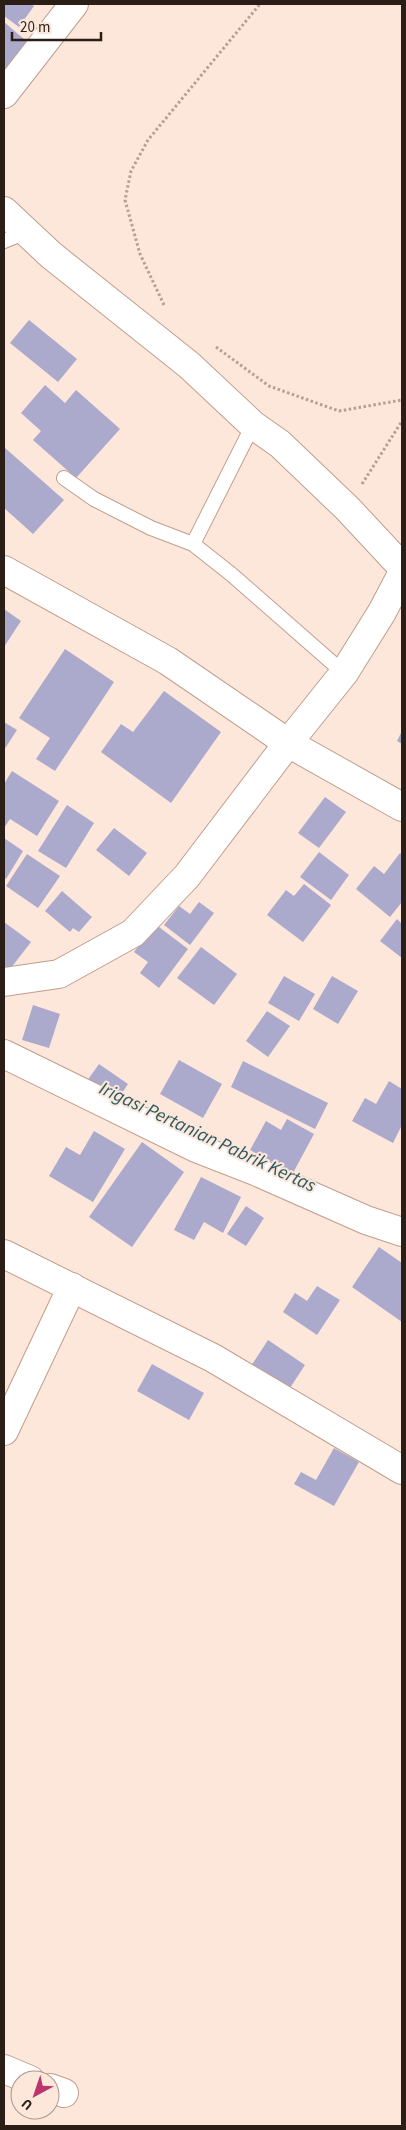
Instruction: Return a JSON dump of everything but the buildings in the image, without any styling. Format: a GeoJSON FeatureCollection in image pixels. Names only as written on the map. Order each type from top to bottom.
{"type":"FeatureCollection","features":[{"type":"Feature","properties":{"kind":"street"},"geometry":{"type":"LineString","coordinates":[[4,94],[74,4]]}},
{"type":"Feature","properties":{"kind":"street"},"geometry":{"type":"LineString","coordinates":[[4,211],[15,237],[189,365],[253,425],[280,444],[347,508],[402,567]]}},
{"type":"Feature","properties":{"kind":"street"},"geometry":{"type":"LineString","coordinates":[[4,570],[168,660],[288,743],[402,807]]}},
{"type":"Feature","properties":{"kind":"street"},"geometry":{"type":"LineString","coordinates":[[4,982],[59,974],[133,933],[187,876],[344,673],[382,612],[402,574]]}},
{"type":"Feature","properties":{"kind":"street"},"geometry":{"type":"LineString","coordinates":[[4,1054],[196,1148],[264,1174],[366,1220],[402,1232]]}},
{"type":"Feature","properties":{"kind":"street"},"geometry":{"type":"LineString","coordinates":[[4,1254],[213,1358],[398,1459]]}},
{"type":"Feature","properties":{"kind":"street"},"geometry":{"type":"LineString","coordinates":[[4,1431],[72,1287]]}},
{"type":"Feature","properties":{"kind":"lane"},"geometry":{"type":"LineString","coordinates":[[193,544],[253,425]]}},
{"type":"Feature","properties":{"kind":"lane"},"geometry":{"type":"LineString","coordinates":[[64,478],[94,499],[151,528],[193,544],[231,574],[344,673]]}},
{"type":"Feature","properties":{"kind":"path"},"geometry":{"type":"LineString","coordinates":[[170,310],[163,304],[140,254],[132,227],[125,200],[131,171],[148,140],[260,4]]}},
{"type":"Feature","properties":{"kind":"path"},"geometry":{"type":"LineString","coordinates":[[213,345],[269,386],[339,411],[402,400]]}},
{"type":"Feature","properties":{"kind":"path"},"geometry":{"type":"LineString","coordinates":[[347,508],[402,422]]}},
{"type":"Feature","properties":{"kind":"water label","name":"Irigasi Pertanian Pabrik Kertas"},"geometry":{"type":"Point","coordinates":[208,1136]}}]}
